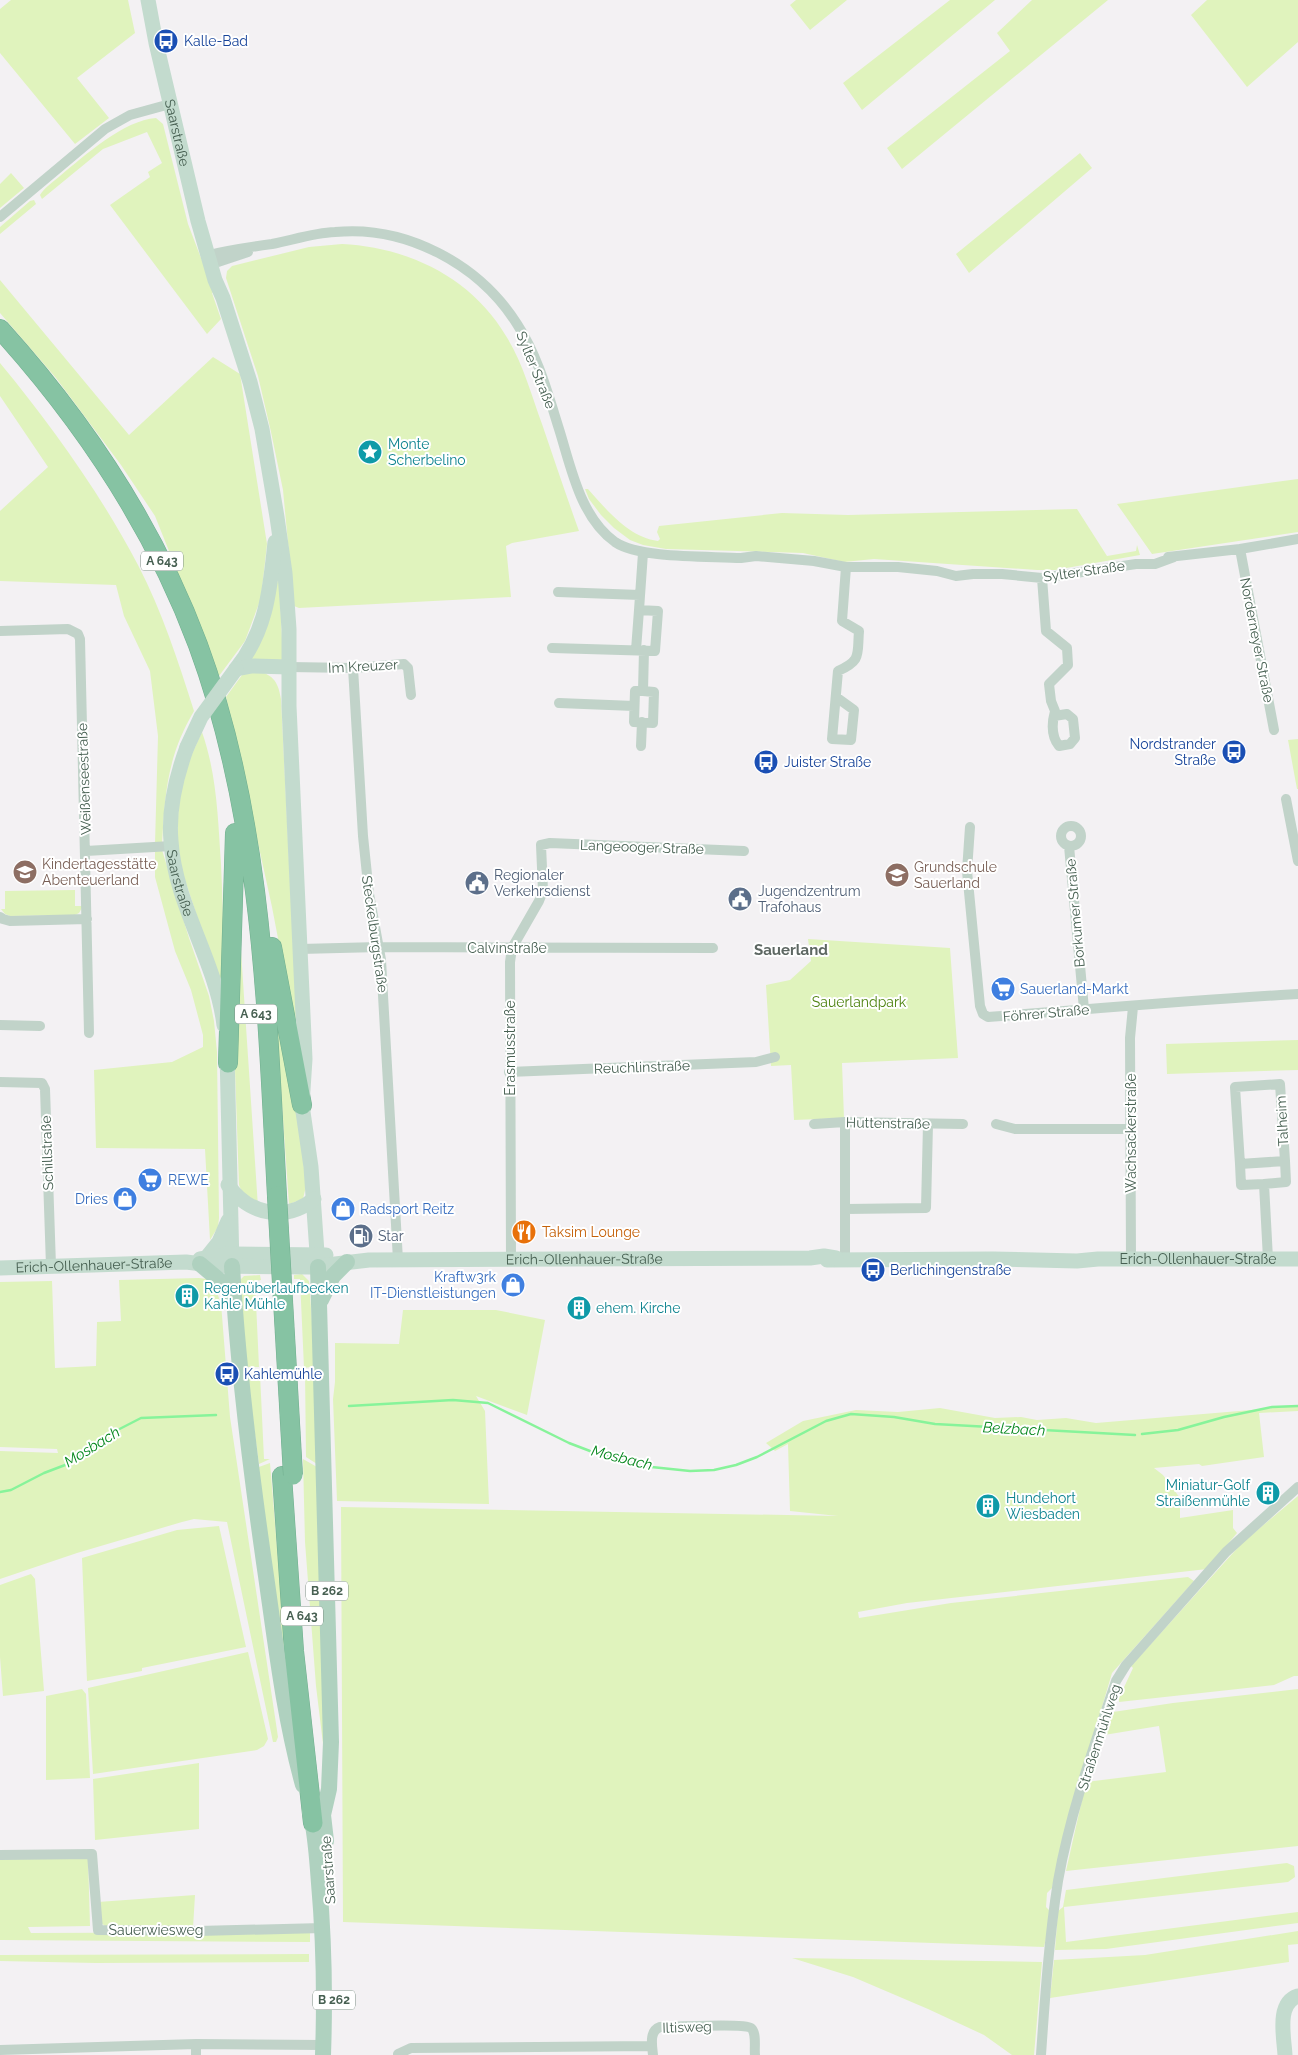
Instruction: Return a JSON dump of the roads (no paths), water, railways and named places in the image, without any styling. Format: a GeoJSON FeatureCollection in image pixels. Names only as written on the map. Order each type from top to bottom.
{"type":"FeatureCollection","features":[{"type":"Feature","properties":{"kind":"highway","name":"A 643"},"geometry":{"type":"LineString","coordinates":[[0,329],[27,359],[73,418],[108,468],[148,535],[176,592],[199,646],[226,736],[240,799],[254,883],[266,998],[272,1197],[287,1476],[304,1650],[318,1757]]}},
{"type":"Feature","properties":{"kind":"highway","name":"A 643"},"geometry":{"type":"LineString","coordinates":[[0,345],[50,404],[86,452],[122,510],[155,570],[182,632],[204,695],[221,760],[243,884],[255,991],[272,1197]]}},
{"type":"Feature","properties":{"kind":"highway"},"geometry":{"type":"LineString","coordinates":[[228,1063],[235,833]]}},
{"type":"Feature","properties":{"kind":"highway"},"geometry":{"type":"LineString","coordinates":[[254,883],[269,934],[302,1106]]}},
{"type":"Feature","properties":{"kind":"highway","name":"A 643"},"geometry":{"type":"LineString","coordinates":[[287,1476],[287,1565],[299,1706]]}},
{"type":"Feature","properties":{"kind":"highway","name":"B 262"},"geometry":{"type":"LineString","coordinates":[[299,1706],[318,1819]]}},
{"type":"Feature","properties":{"kind":"highway","name":"B 262"},"geometry":{"type":"LineString","coordinates":[[318,1757],[318,1819]]}},
{"type":"Feature","properties":{"kind":"main road","name":"Saarstraße"},"geometry":{"type":"LineString","coordinates":[[148,0],[185,172],[216,283],[223,298],[250,382],[262,429],[285,573],[289,628],[289,706],[305,1059],[302,1106],[314,1199],[318,1261]]}},
{"type":"Feature","properties":{"kind":"main road","name":"Saarstraße"},"geometry":{"type":"LineString","coordinates":[[232,1260],[228,1185],[228,1063],[220,1003],[212,973],[181,888],[171,846],[170,824],[175,782],[187,747],[201,717],[254,642],[263,620],[270,594],[277,517]]}},
{"type":"Feature","properties":{"kind":"main road"},"geometry":{"type":"LineString","coordinates":[[236,669],[252,666],[289,667]]}},
{"type":"Feature","properties":{"kind":"main road"},"geometry":{"type":"LineString","coordinates":[[269,666],[283,679],[289,706]]}},
{"type":"Feature","properties":{"kind":"main road"},"geometry":{"type":"LineString","coordinates":[[228,1185],[246,1204],[266,1212],[294,1211],[314,1199]]}},
{"type":"Feature","properties":{"kind":"main road"},"geometry":{"type":"LineString","coordinates":[[229,1217],[219,1242],[198,1261],[219,1280],[234,1298]]}},
{"type":"Feature","properties":{"kind":"main road","name":"Erich-Ollenhauer-Straße"},"geometry":{"type":"LineString","coordinates":[[0,1268],[232,1260],[810,1258],[824,1256],[841,1258],[1066,1259],[1077,1256],[1098,1259],[1298,1259]]}},
{"type":"Feature","properties":{"kind":"main road","name":"B 262"},"geometry":{"type":"LineString","coordinates":[[232,1260],[250,1467],[279,1672],[292,1746],[318,1819]]}},
{"type":"Feature","properties":{"kind":"main road","name":"B 262"},"geometry":{"type":"LineString","coordinates":[[318,1261],[331,1742],[329,1789],[318,1819]]}},
{"type":"Feature","properties":{"kind":"main road","name":"B 262"},"geometry":{"type":"LineString","coordinates":[[320,1310],[322,1298],[333,1276],[353,1261]]}},
{"type":"Feature","properties":{"kind":"main road","name":"Saarstraße"},"geometry":{"type":"LineString","coordinates":[[318,1819],[327,1927]]}},
{"type":"Feature","properties":{"kind":"main road","name":"B 262"},"geometry":{"type":"LineString","coordinates":[[327,1927],[327,2052]]}},
{"type":"Feature","properties":{"kind":"main road"},"geometry":{"type":"LineString","coordinates":[[1284,2055],[1284,2010],[1288,2002],[1298,1996]]}},
{"type":"Feature","properties":{"kind":"street"},"geometry":{"type":"LineString","coordinates":[[0,216],[105,128],[130,115],[170,104]]}},
{"type":"Feature","properties":{"kind":"street","name":"Sylter Straße"},"geometry":{"type":"LineString","coordinates":[[210,260],[272,244],[336,232],[387,236],[411,242],[432,250],[460,265],[502,302],[518,325],[530,348],[547,392],[580,493],[593,519],[605,532],[620,538],[632,548],[643,553],[741,558],[756,556],[814,560],[846,567],[898,567],[937,572],[957,570],[972,574],[1042,578],[1136,564],[1148,560],[1240,549],[1298,538]]}},
{"type":"Feature","properties":{"kind":"street","name":"Norderneyer Straße"},"geometry":{"type":"LineString","coordinates":[[1240,549],[1274,730]]}},
{"type":"Feature","properties":{"kind":"street"},"geometry":{"type":"LineString","coordinates":[[643,553],[639,610],[643,691]]}},
{"type":"Feature","properties":{"kind":"street"},"geometry":{"type":"LineString","coordinates":[[836,697],[838,671],[852,665],[857,659],[859,631],[842,621],[846,567]]}},
{"type":"Feature","properties":{"kind":"street"},"geometry":{"type":"LineString","coordinates":[[1042,578],[1046,631],[1067,648],[1068,665],[1049,684],[1051,701],[1055,711],[1054,716]]}},
{"type":"Feature","properties":{"kind":"street"},"geometry":{"type":"LineString","coordinates":[[558,592],[640,594]]}},
{"type":"Feature","properties":{"kind":"street"},"geometry":{"type":"LineString","coordinates":[[552,648],[655,651],[658,611],[639,610]]}},
{"type":"Feature","properties":{"kind":"street","name":"Weißenseestraße"},"geometry":{"type":"LineString","coordinates":[[0,631],[68,630],[78,634],[80,639],[89,1033]]}},
{"type":"Feature","properties":{"kind":"street","name":"Im Kreuzer"},"geometry":{"type":"LineString","coordinates":[[289,667],[353,668],[407,665],[411,695]]}},
{"type":"Feature","properties":{"kind":"street","name":"Steckelburgstraße"},"geometry":{"type":"LineString","coordinates":[[353,668],[363,836],[369,894],[379,948],[389,1075],[389,1118],[398,1260]]}},
{"type":"Feature","properties":{"kind":"street"},"geometry":{"type":"LineString","coordinates":[[635,691],[643,691],[654,692],[653,723],[634,722],[635,691]]}},
{"type":"Feature","properties":{"kind":"street"},"geometry":{"type":"LineString","coordinates":[[559,703],[634,706]]}},
{"type":"Feature","properties":{"kind":"street"},"geometry":{"type":"LineString","coordinates":[[641,746],[642,722]]}},
{"type":"Feature","properties":{"kind":"street"},"geometry":{"type":"LineString","coordinates":[[1286,799],[1295,834],[1298,862]]}},
{"type":"Feature","properties":{"kind":"street","name":"Föhrer Straße"},"geometry":{"type":"LineString","coordinates":[[970,827],[967,871],[978,993],[983,1014],[988,1017],[1133,1007],[1178,1001],[1298,994]]}},
{"type":"Feature","properties":{"kind":"street","name":"Langeooger Straße"},"geometry":{"type":"LineString","coordinates":[[541,845],[550,843],[744,851]]}},
{"type":"Feature","properties":{"kind":"street","name":"Erasmusstraße"},"geometry":{"type":"LineString","coordinates":[[511,1259],[510,962],[512,948],[539,901],[543,890],[541,845]]}},
{"type":"Feature","properties":{"kind":"street"},"geometry":{"type":"LineString","coordinates":[[86,851],[171,846]]}},
{"type":"Feature","properties":{"kind":"street","name":"Borkumer Straße"},"geometry":{"type":"LineString","coordinates":[[1069,846],[1084,1009]]}},
{"type":"Feature","properties":{"kind":"street"},"geometry":{"type":"LineString","coordinates":[[1,919],[87,920]]}},
{"type":"Feature","properties":{"kind":"street","name":"Calvinstraße"},"geometry":{"type":"LineString","coordinates":[[300,949],[713,948]]}},
{"type":"Feature","properties":{"kind":"street","name":"Wachsackerstraße"},"geometry":{"type":"LineString","coordinates":[[1131,1259],[1130,1038],[1133,1007]]}},
{"type":"Feature","properties":{"kind":"street"},"geometry":{"type":"LineString","coordinates":[[0,1025],[40,1026]]}},
{"type":"Feature","properties":{"kind":"street","name":"Reuchlinstraße"},"geometry":{"type":"LineString","coordinates":[[509,1072],[750,1062],[775,1057]]}},
{"type":"Feature","properties":{"kind":"street","name":"Schillstraße"},"geometry":{"type":"LineString","coordinates":[[0,1082],[42,1084],[46,1089],[51,1266]]}},
{"type":"Feature","properties":{"kind":"street","name":"Talheim"},"geometry":{"type":"LineString","coordinates":[[1280,1084],[1286,1182],[1241,1185],[1240,1164],[1235,1087],[1280,1084]]}},
{"type":"Feature","properties":{"kind":"street"},"geometry":{"type":"LineString","coordinates":[[841,1258],[846,1209],[845,1122]]}},
{"type":"Feature","properties":{"kind":"street","name":"Huttenstraße"},"geometry":{"type":"LineString","coordinates":[[814,1124],[845,1122],[962,1124]]}},
{"type":"Feature","properties":{"kind":"street"},"geometry":{"type":"LineString","coordinates":[[846,1209],[926,1208],[928,1124]]}},
{"type":"Feature","properties":{"kind":"street"},"geometry":{"type":"LineString","coordinates":[[996,1124],[1015,1129],[1130,1129]]}},
{"type":"Feature","properties":{"kind":"street","name":"Talheim"},"geometry":{"type":"LineString","coordinates":[[1240,1164],[1285,1161]]}},
{"type":"Feature","properties":{"kind":"street"},"geometry":{"type":"LineString","coordinates":[[1264,1184],[1268,1259]]}},
{"type":"Feature","properties":{"kind":"street","name":"Straßenmühlweg"},"geometry":{"type":"LineString","coordinates":[[1041,2055],[1049,1955],[1058,1882],[1074,1812],[1116,1681],[1126,1665],[1226,1552],[1298,1487]]}},
{"type":"Feature","properties":{"kind":"street","name":"Sauerwiesweg"},"geometry":{"type":"LineString","coordinates":[[0,1855],[92,1854],[98,1930],[198,1931],[327,1927]]}},
{"type":"Feature","properties":{"kind":"street","name":"Iltisweg"},"geometry":{"type":"LineString","coordinates":[[398,2054],[411,2048],[483,2051],[652,2051],[652,2033],[655,2028],[660,2026],[747,2026],[752,2029],[754,2034],[754,2055]]}},
{"type":"Feature","properties":{"kind":"street"},"geometry":{"type":"LineString","coordinates":[[196,2044],[196,2055]]}},
{"type":"Feature","properties":{"kind":"street"},"geometry":{"type":"LineString","coordinates":[[0,2050],[196,2044],[327,2052]]}},
{"type":"Feature","properties":{"kind":"waterway","name":"Mosbach"},"geometry":{"type":"LineString","coordinates":[[349,1406],[453,1400],[488,1403],[569,1443],[590,1451],[642,1466],[690,1471],[714,1470],[736,1465],[757,1457],[826,1421],[851,1414],[894,1417],[935,1424],[1135,1435]]}},
{"type":"Feature","properties":{"kind":"waterway","name":"Belzbach"},"geometry":{"type":"LineString","coordinates":[[1142,1434],[1178,1430],[1224,1417],[1272,1407],[1298,1406]]}},
{"type":"Feature","properties":{"kind":"waterway","name":"Mosbach"},"geometry":{"type":"LineString","coordinates":[[0,1492],[11,1490],[44,1473],[73,1462],[102,1438],[141,1418],[216,1415]]}},
{"type":"Feature","properties":{"kind":"place","name":"Kalle-Bad"},"geometry":{"type":"Point","coordinates":[166,41]}},
{"type":"Feature","properties":{"kind":"place","name":"Monte Scherbelino"},"geometry":{"type":"Point","coordinates":[370,452]}},
{"type":"Feature","properties":{"kind":"place","name":"Nordstrander Straße"},"geometry":{"type":"Point","coordinates":[1234,752]}},
{"type":"Feature","properties":{"kind":"place","name":"Juister Straße"},"geometry":{"type":"Point","coordinates":[766,762]}},
{"type":"Feature","properties":{"kind":"place","name":"Kindertagesstätte Abenteuerland"},"geometry":{"type":"Point","coordinates":[25,872]}},
{"type":"Feature","properties":{"kind":"place","name":"Grundschule Sauerland"},"geometry":{"type":"Point","coordinates":[897,875]}},
{"type":"Feature","properties":{"kind":"place","name":"Regionaler Verkehrsdienst"},"geometry":{"type":"Point","coordinates":[477,883]}},
{"type":"Feature","properties":{"kind":"place","name":"Jugendzentrum Trafohaus"},"geometry":{"type":"Point","coordinates":[740,899]}},
{"type":"Feature","properties":{"kind":"place","name":"Sauerland-Markt"},"geometry":{"type":"Point","coordinates":[1003,989]}},
{"type":"Feature","properties":{"kind":"place","name":"REWE"},"geometry":{"type":"Point","coordinates":[150,1180]}},
{"type":"Feature","properties":{"kind":"place","name":"Dries"},"geometry":{"type":"Point","coordinates":[125,1199]}},
{"type":"Feature","properties":{"kind":"place","name":"Radsport Reitz"},"geometry":{"type":"Point","coordinates":[343,1209]}},
{"type":"Feature","properties":{"kind":"place","name":"Taksim Lounge"},"geometry":{"type":"Point","coordinates":[524,1232]}},
{"type":"Feature","properties":{"kind":"place","name":"Star"},"geometry":{"type":"Point","coordinates":[361,1236]}},
{"type":"Feature","properties":{"kind":"place","name":"Berlichingenstraße"},"geometry":{"type":"Point","coordinates":[873,1270]}},
{"type":"Feature","properties":{"kind":"place","name":"Kraftw3rk IT-Dienstleistungen"},"geometry":{"type":"Point","coordinates":[513,1285]}},
{"type":"Feature","properties":{"kind":"place","name":"Regenüberlaufbecken Kahle Mühle"},"geometry":{"type":"Point","coordinates":[187,1296]}},
{"type":"Feature","properties":{"kind":"place","name":"ehem. Kirche"},"geometry":{"type":"Point","coordinates":[579,1308]}},
{"type":"Feature","properties":{"kind":"place","name":"Kahlemühle"},"geometry":{"type":"Point","coordinates":[227,1374]}},
{"type":"Feature","properties":{"kind":"place","name":"Miniatur-Golf Straißenmühle"},"geometry":{"type":"Point","coordinates":[1268,1493]}},
{"type":"Feature","properties":{"kind":"place","name":"Hundehort Wiesbaden"},"geometry":{"type":"Point","coordinates":[988,1506]}},
{"type":"Feature","properties":{"kind":"district","name":"Sauerland"},"geometry":{"type":"Point","coordinates":[791,950]}},
{"type":"Feature","properties":{"kind":"park label","name":"Sauerlandpark"},"geometry":{"type":"Point","coordinates":[859,1002]}}]}
